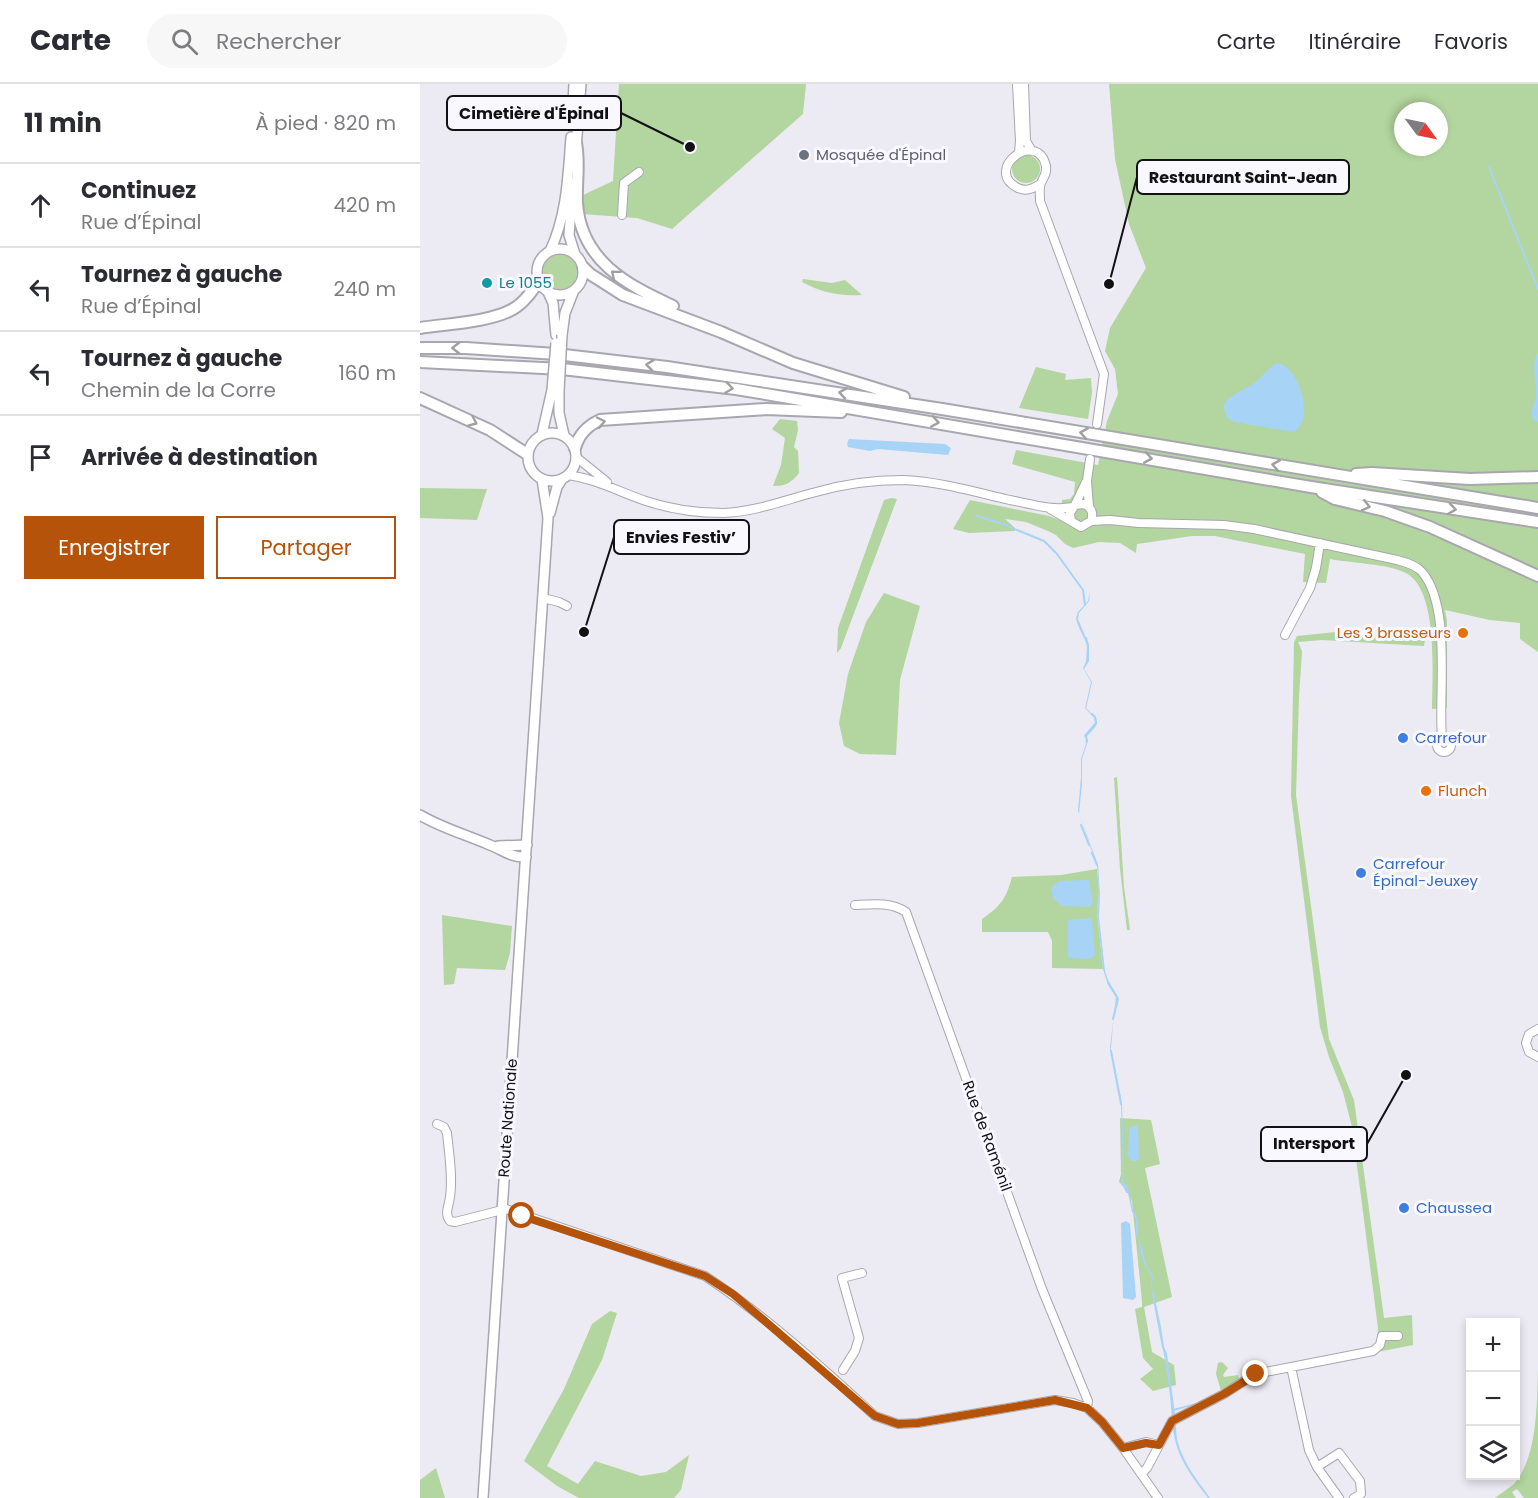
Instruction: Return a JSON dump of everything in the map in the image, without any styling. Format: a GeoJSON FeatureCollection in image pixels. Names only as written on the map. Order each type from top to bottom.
{"type":"FeatureCollection","features":[{"type":"Feature","properties":{"kind":"highway"},"geometry":{"type":"LineString","coordinates":[[576,143],[579,158],[577,203],[581,225],[598,256],[620,279],[721,332]]}},
{"type":"Feature","properties":{"kind":"highway"},"geometry":{"type":"LineString","coordinates":[[583,267],[623,295],[802,366],[942,409]]}},
{"type":"Feature","properties":{"kind":"highway"},"geometry":{"type":"LineString","coordinates":[[420,328],[498,316],[515,309],[532,292],[539,281]]}},
{"type":"Feature","properties":{"kind":"highway"},"geometry":{"type":"LineString","coordinates":[[420,348],[466,348],[567,355],[679,369],[942,409],[1538,508]]}},
{"type":"Feature","properties":{"kind":"highway"},"geometry":{"type":"LineString","coordinates":[[420,362],[520,366],[634,376],[736,389],[1311,487],[1538,522]]}},
{"type":"Feature","properties":{"kind":"highway"},"geometry":{"type":"LineString","coordinates":[[420,398],[490,430],[527,454]]}},
{"type":"Feature","properties":{"kind":"highway"},"geometry":{"type":"LineString","coordinates":[[576,452],[578,438],[583,431],[600,420],[766,409],[877,412]]}},
{"type":"Feature","properties":{"kind":"highway"},"geometry":{"type":"LineString","coordinates":[[1334,475],[1372,473],[1470,479],[1538,477]]}},
{"type":"Feature","properties":{"kind":"highway"},"geometry":{"type":"LineString","coordinates":[[1311,487],[1335,499],[1385,511],[1430,527],[1538,576]]}},
{"type":"Feature","properties":{"kind":"main road"},"geometry":{"type":"LineString","coordinates":[[550,251],[562,219],[570,170],[574,84]]}},
{"type":"Feature","properties":{"kind":"main road"},"geometry":{"type":"LineString","coordinates":[[548,518],[557,487],[574,467],[576,452],[564,435],[556,390],[559,335],[574,290],[582,280],[583,267],[575,254],[569,235],[581,84]]}},
{"type":"Feature","properties":{"kind":"main road"},"geometry":{"type":"LineString","coordinates":[[559,335],[553,303],[537,275],[539,263],[542,257],[550,251],[566,249],[575,254]]}},
{"type":"Feature","properties":{"kind":"main road"},"geometry":{"type":"LineString","coordinates":[[548,292],[561,295],[574,290]]}},
{"type":"Feature","properties":{"kind":"main road"},"geometry":{"type":"LineString","coordinates":[[542,434],[556,390]]}},
{"type":"Feature","properties":{"kind":"main road"},"geometry":{"type":"LineString","coordinates":[[564,435],[553,432],[542,434],[532,442],[527,454],[531,469],[542,479],[556,481],[565,477]]}},
{"type":"Feature","properties":{"kind":"main road"},"geometry":{"type":"LineString","coordinates":[[542,479],[548,518]]}},
{"type":"Feature","properties":{"kind":"main road","name":"Route Nationale"},"geometry":{"type":"LineString","coordinates":[[483,1498],[548,518]]}},
{"type":"Feature","properties":{"kind":"main road"},"geometry":{"type":"LineString","coordinates":[[420,815],[516,858],[526,857]]}},
{"type":"Feature","properties":{"kind":"main road"},"geometry":{"type":"LineString","coordinates":[[493,846],[526,845]]}},
{"type":"Feature","properties":{"kind":"main road"},"geometry":{"type":"LineString","coordinates":[[493,846],[525,875]]}},
{"type":"Feature","properties":{"kind":"street"},"geometry":{"type":"LineString","coordinates":[[1017,84],[1019,152]]}},
{"type":"Feature","properties":{"kind":"street"},"geometry":{"type":"LineString","coordinates":[[1024,84],[1026,141],[1046,166],[1045,176],[1040,184],[1029,190]]}},
{"type":"Feature","properties":{"kind":"street"},"geometry":{"type":"LineString","coordinates":[[1032,151],[1013,155],[1007,166],[1008,178],[1017,187],[1029,190],[1040,201]]}},
{"type":"Feature","properties":{"kind":"street"},"geometry":{"type":"LineString","coordinates":[[622,214],[624,183],[639,172]]}},
{"type":"Feature","properties":{"kind":"street"},"geometry":{"type":"LineString","coordinates":[[1040,184],[1040,201],[1104,374],[1097,424]]}},
{"type":"Feature","properties":{"kind":"street"},"geometry":{"type":"LineString","coordinates":[[576,452],[613,486]]}},
{"type":"Feature","properties":{"kind":"street"},"geometry":{"type":"LineString","coordinates":[[1090,459],[1087,481],[1093,510],[1091,521]]}},
{"type":"Feature","properties":{"kind":"street"},"geometry":{"type":"LineString","coordinates":[[565,477],[586,477],[646,501],[675,509],[702,512],[752,510],[852,483],[901,480],[927,482],[1049,508],[1083,504],[1110,520]]}},
{"type":"Feature","properties":{"kind":"street"},"geometry":{"type":"LineString","coordinates":[[1071,521],[1070,513],[1087,481]]}},
{"type":"Feature","properties":{"kind":"street"},"geometry":{"type":"LineString","coordinates":[[1049,508],[1081,527],[1091,521],[1110,520],[1139,524],[1224,525],[1254,529],[1406,562],[1422,573],[1435,600],[1440,619],[1442,738]]}},
{"type":"Feature","properties":{"kind":"street"},"geometry":{"type":"LineString","coordinates":[[1285,635],[1310,588],[1320,543]]}},
{"type":"Feature","properties":{"kind":"street"},"geometry":{"type":"LineString","coordinates":[[543,598],[567,606]]}},
{"type":"Feature","properties":{"kind":"street","name":"Rue de Raménil"},"geometry":{"type":"LineString","coordinates":[[855,905],[884,904],[898,907],[906,912],[1042,1289],[1088,1401],[1087,1408]]}},
{"type":"Feature","properties":{"kind":"street"},"geometry":{"type":"LineString","coordinates":[[1538,1029],[1529,1034],[1526,1043],[1529,1052],[1538,1057]]}},
{"type":"Feature","properties":{"kind":"street"},"geometry":{"type":"LineString","coordinates":[[437,1124],[444,1127],[447,1132],[451,1179],[447,1217],[450,1221],[455,1222],[506,1209],[705,1276],[733,1294],[843,1386],[875,1416],[898,1424],[918,1423],[1055,1400],[1087,1408],[1123,1448],[1158,1498]]}},
{"type":"Feature","properties":{"kind":"street"},"geometry":{"type":"LineString","coordinates":[[833,1378],[843,1370],[855,1351],[859,1338],[842,1278],[861,1273]]}},
{"type":"Feature","properties":{"kind":"street"},"geometry":{"type":"LineString","coordinates":[[1141,1474],[1147,1468],[1175,1419],[1224,1394],[1256,1374],[1373,1351],[1380,1345],[1382,1336],[1398,1336]]}},
{"type":"Feature","properties":{"kind":"street"},"geometry":{"type":"LineString","coordinates":[[1291,1367],[1309,1450],[1317,1467],[1339,1498]]}},
{"type":"Feature","properties":{"kind":"street"},"geometry":{"type":"LineString","coordinates":[[843,1370],[843,1386]]}},
{"type":"Feature","properties":{"kind":"street"},"geometry":{"type":"LineString","coordinates":[[1123,1448],[1146,1443],[1159,1445]]}},
{"type":"Feature","properties":{"kind":"street"},"geometry":{"type":"LineString","coordinates":[[1317,1467],[1339,1453],[1360,1481],[1361,1494],[1354,1498]]}},
{"type":"Feature","properties":{"kind":"green space"},"geometry":{"type":"Polygon","coordinates":[[[619,84],[806,84],[803,114],[672,229],[637,218],[582,214],[581,196],[613,181],[619,84]]]}},
{"type":"Feature","properties":{"kind":"green space"},"geometry":{"type":"Polygon","coordinates":[[[1109,84],[1538,84],[1538,652],[1520,639],[1520,623],[1490,620],[1445,610],[1447,708],[1432,709],[1429,615],[1417,582],[1399,570],[1330,559],[1326,583],[1303,582],[1305,554],[1215,536],[1192,536],[1137,544],[1136,553],[1120,543],[1099,542],[1073,548],[1048,531],[1026,522],[1005,519],[1015,528],[1015,531],[969,533],[953,529],[970,500],[1049,516],[1062,521],[1062,500],[1070,499],[1074,494],[1075,482],[1012,464],[1016,450],[1098,465],[1107,421],[1118,394],[1115,369],[1105,351],[1110,328],[1146,268],[1129,224],[1115,159],[1109,84]]]}},
{"type":"Feature","properties":{"kind":"green space"},"geometry":{"type":"Polygon","coordinates":[[[1026,155],[1036,159],[1040,169],[1036,179],[1026,183],[1016,179],[1012,169],[1016,159],[1026,155]]]}},
{"type":"Feature","properties":{"kind":"green space"},"geometry":{"type":"Polygon","coordinates":[[[560,255],[572,260],[577,272],[572,284],[560,289],[548,284],[543,272],[548,260],[560,255]]]}},
{"type":"Feature","properties":{"kind":"green space"},"geometry":{"type":"Polygon","coordinates":[[[803,279],[832,283],[845,280],[862,295],[824,291],[802,282],[803,279]]]}},
{"type":"Feature","properties":{"kind":"green space"},"geometry":{"type":"Polygon","coordinates":[[[1036,367],[1066,374],[1065,380],[1091,378],[1092,393],[1088,419],[1019,408],[1036,367]]]}},
{"type":"Feature","properties":{"kind":"green space"},"geometry":{"type":"Polygon","coordinates":[[[780,419],[797,421],[798,430],[794,447],[798,451],[799,473],[788,483],[773,486],[781,465],[785,438],[772,429],[780,419]]]}},
{"type":"Feature","properties":{"kind":"green space"},"geometry":{"type":"Polygon","coordinates":[[[420,488],[487,489],[477,520],[420,518],[420,488]]]}},
{"type":"Feature","properties":{"kind":"green space"},"geometry":{"type":"Polygon","coordinates":[[[897,499],[841,648],[837,653],[838,628],[884,500],[897,499]]]}},
{"type":"Feature","properties":{"kind":"green space"},"geometry":{"type":"Polygon","coordinates":[[[884,593],[920,606],[900,680],[896,755],[860,754],[844,746],[839,723],[848,674],[866,622],[884,593]]]}},
{"type":"Feature","properties":{"kind":"green space"},"geometry":{"type":"Polygon","coordinates":[[[1336,632],[1425,640],[1424,646],[1322,640],[1298,642],[1302,651],[1296,795],[1329,1039],[1354,1100],[1384,1318],[1412,1315],[1413,1345],[1255,1376],[1221,1391],[1216,1374],[1218,1363],[1222,1362],[1228,1368],[1224,1377],[1238,1375],[1239,1381],[1263,1369],[1364,1351],[1374,1345],[1377,1336],[1378,1328],[1352,1127],[1343,1092],[1320,1027],[1291,796],[1294,642],[1297,636],[1336,632]]]}},
{"type":"Feature","properties":{"kind":"green space"},"geometry":{"type":"Polygon","coordinates":[[[1117,777],[1124,887],[1130,930],[1127,930],[1120,869],[1114,778],[1117,777]]]}},
{"type":"Feature","properties":{"kind":"green space"},"geometry":{"type":"Polygon","coordinates":[[[1097,869],[1099,891],[1097,911],[1103,969],[1052,968],[1052,941],[1048,932],[982,932],[982,919],[1002,901],[1012,877],[1061,875],[1097,869]]]}},
{"type":"Feature","properties":{"kind":"green space"},"geometry":{"type":"Polygon","coordinates":[[[442,915],[512,926],[510,953],[505,970],[457,968],[454,984],[444,985],[442,915]]]}},
{"type":"Feature","properties":{"kind":"green space"},"geometry":{"type":"Polygon","coordinates":[[[1120,1118],[1151,1120],[1160,1164],[1145,1168],[1172,1297],[1144,1307],[1152,1352],[1174,1365],[1176,1385],[1153,1391],[1140,1379],[1153,1369],[1143,1358],[1135,1309],[1142,1307],[1142,1301],[1132,1202],[1126,1189],[1119,1182],[1121,1174],[1120,1118]]]}},
{"type":"Feature","properties":{"kind":"green space"},"geometry":{"type":"Polygon","coordinates":[[[610,1311],[617,1313],[602,1360],[547,1466],[578,1484],[595,1461],[641,1476],[666,1472],[689,1455],[681,1490],[674,1498],[579,1498],[557,1486],[524,1461],[564,1389],[592,1324],[610,1311]]]}},
{"type":"Feature","properties":{"kind":"green space"},"geometry":{"type":"Polygon","coordinates":[[[1538,1367],[1538,1498],[1524,1498],[1517,1489],[1512,1492],[1516,1498],[1495,1498],[1517,1480],[1520,1480],[1532,1444],[1538,1367]]]}},
{"type":"Feature","properties":{"kind":"green space"},"geometry":{"type":"Polygon","coordinates":[[[436,1468],[445,1498],[420,1498],[420,1480],[436,1468]]]}},
{"type":"Feature","properties":{"kind":"water"},"geometry":{"type":"Polygon","coordinates":[[[1538,352],[1538,422],[1532,417],[1532,413],[1536,396],[1534,363],[1538,352]]]}},
{"type":"Feature","properties":{"kind":"water"},"geometry":{"type":"Polygon","coordinates":[[[1276,363],[1285,366],[1298,384],[1304,407],[1300,427],[1293,432],[1235,422],[1227,418],[1223,406],[1226,402],[1254,383],[1276,363]]]}},
{"type":"Feature","properties":{"kind":"water"},"geometry":{"type":"Polygon","coordinates":[[[849,439],[945,444],[951,448],[948,455],[878,449],[870,451],[848,447],[849,439]]]}},
{"type":"Feature","properties":{"kind":"water"},"geometry":{"type":"Polygon","coordinates":[[[1090,590],[1089,601],[1079,613],[1078,619],[1089,645],[1089,661],[1084,669],[1092,682],[1086,708],[1096,718],[1097,724],[1087,736],[1088,741],[1082,759],[1079,814],[1081,759],[1086,744],[1085,736],[1096,721],[1085,708],[1091,682],[1083,668],[1087,660],[1088,648],[1076,618],[1078,612],[1088,601],[1090,590]]]}},
{"type":"Feature","properties":{"kind":"water"},"geometry":{"type":"Polygon","coordinates":[[[1080,815],[1098,865],[1100,894],[1099,917],[1105,971],[1118,997],[1114,1011],[1116,997],[1107,982],[1103,969],[1097,911],[1099,891],[1097,866],[1080,815]]]}},
{"type":"Feature","properties":{"kind":"water"},"geometry":{"type":"Polygon","coordinates":[[[1089,880],[1093,903],[1089,907],[1062,906],[1053,898],[1051,888],[1059,881],[1089,880]]]}},
{"type":"Feature","properties":{"kind":"water"},"geometry":{"type":"Polygon","coordinates":[[[1090,918],[1095,955],[1091,959],[1069,958],[1068,920],[1090,918]]]}},
{"type":"Feature","properties":{"kind":"water"},"geometry":{"type":"Polygon","coordinates":[[[1114,1017],[1111,1048],[1122,1103],[1124,1172],[1123,1182],[1128,1187],[1138,1221],[1137,1237],[1149,1271],[1153,1276],[1152,1286],[1161,1327],[1173,1409],[1216,1398],[1174,1411],[1177,1439],[1181,1451],[1210,1498],[1190,1474],[1177,1447],[1151,1283],[1152,1277],[1145,1265],[1140,1252],[1136,1236],[1137,1219],[1132,1212],[1127,1188],[1121,1183],[1123,1172],[1121,1102],[1110,1047],[1114,1017]]]}},
{"type":"Feature","properties":{"kind":"water"},"geometry":{"type":"Polygon","coordinates":[[[1138,1125],[1139,1159],[1131,1161],[1128,1155],[1129,1128],[1138,1125]]]}},
{"type":"Feature","properties":{"kind":"water"},"geometry":{"type":"Polygon","coordinates":[[[1126,1221],[1130,1224],[1136,1297],[1133,1300],[1123,1298],[1121,1223],[1126,1221]]]}},
{"type":"Feature","properties":{"kind":"waterway"},"geometry":{"type":"LineString","coordinates":[[1489,167],[1538,289]]}},
{"type":"Feature","properties":{"kind":"waterway"},"geometry":{"type":"LineString","coordinates":[[977,516],[1044,541],[1057,554],[1083,590],[1085,605]]}},
{"type":"Feature","properties":{"kind":"waterway"},"geometry":{"type":"LineString","coordinates":[[1086,638],[1087,662]]}},
{"type":"Feature","properties":{"kind":"waterway"},"geometry":{"type":"LineString","coordinates":[[1085,736],[1096,723],[1092,714]]}},
{"type":"Feature","properties":{"kind":"waterway"},"geometry":{"type":"LineString","coordinates":[[1081,825],[1089,845]]}},
{"type":"Feature","properties":{"kind":"waterway"},"geometry":{"type":"LineString","coordinates":[[1092,853],[1097,865]]}},
{"type":"Feature","properties":{"kind":"waterway"},"geometry":{"type":"LineString","coordinates":[[1108,983],[1118,999],[1113,1019]]}},
{"type":"Feature","properties":{"kind":"waterway"},"geometry":{"type":"LineString","coordinates":[[1111,1051],[1121,1104]]}},
{"type":"Feature","properties":{"kind":"waterway"},"geometry":{"type":"LineString","coordinates":[[1122,1182],[1127,1192]]}},
{"type":"Feature","properties":{"kind":"waterway"},"geometry":{"type":"LineString","coordinates":[[1134,1215],[1137,1219],[1137,1232]]}},
{"type":"Feature","properties":{"kind":"waterway"},"geometry":{"type":"LineString","coordinates":[[1153,1294],[1166,1354],[1174,1415]]}},
{"type":"Feature","properties":{"kind":"place","name":"Cimetière d'Épinal"},"geometry":{"type":"Point","coordinates":[690,147]}},
{"type":"Feature","properties":{"kind":"place","name":"Mosquée d'Épinal"},"geometry":{"type":"Point","coordinates":[804,155]}},
{"type":"Feature","properties":{"kind":"place","name":"Le 1055"},"geometry":{"type":"Point","coordinates":[487,283]}},
{"type":"Feature","properties":{"kind":"place","name":"Restaurant Saint-Jean"},"geometry":{"type":"Point","coordinates":[1109,284]}},
{"type":"Feature","properties":{"kind":"place","name":"Envies Festiv’"},"geometry":{"type":"Point","coordinates":[584,632]}},
{"type":"Feature","properties":{"kind":"place","name":"Les 3 brasseurs"},"geometry":{"type":"Point","coordinates":[1463,633]}},
{"type":"Feature","properties":{"kind":"place","name":"Carrefour"},"geometry":{"type":"Point","coordinates":[1403,738]}},
{"type":"Feature","properties":{"kind":"place","name":"Flunch"},"geometry":{"type":"Point","coordinates":[1426,791]}},
{"type":"Feature","properties":{"kind":"place","name":"Carrefour Épinal-Jeuxey"},"geometry":{"type":"Point","coordinates":[1361,873]}},
{"type":"Feature","properties":{"kind":"place","name":"Intersport"},"geometry":{"type":"Point","coordinates":[1406,1075]}},
{"type":"Feature","properties":{"kind":"place","name":"Chaussea"},"geometry":{"type":"Point","coordinates":[1404,1208]}},
{"type":"Feature","properties":{"kind":"route"},"geometry":{"type":"LineString","coordinates":[[522,1216],[705,1276],[733,1294],[875,1416],[898,1424],[918,1423],[1055,1400],[1087,1408],[1095,1414],[1123,1448],[1146,1443],[1159,1445],[1172,1421],[1224,1394],[1256,1374]]}}]}
